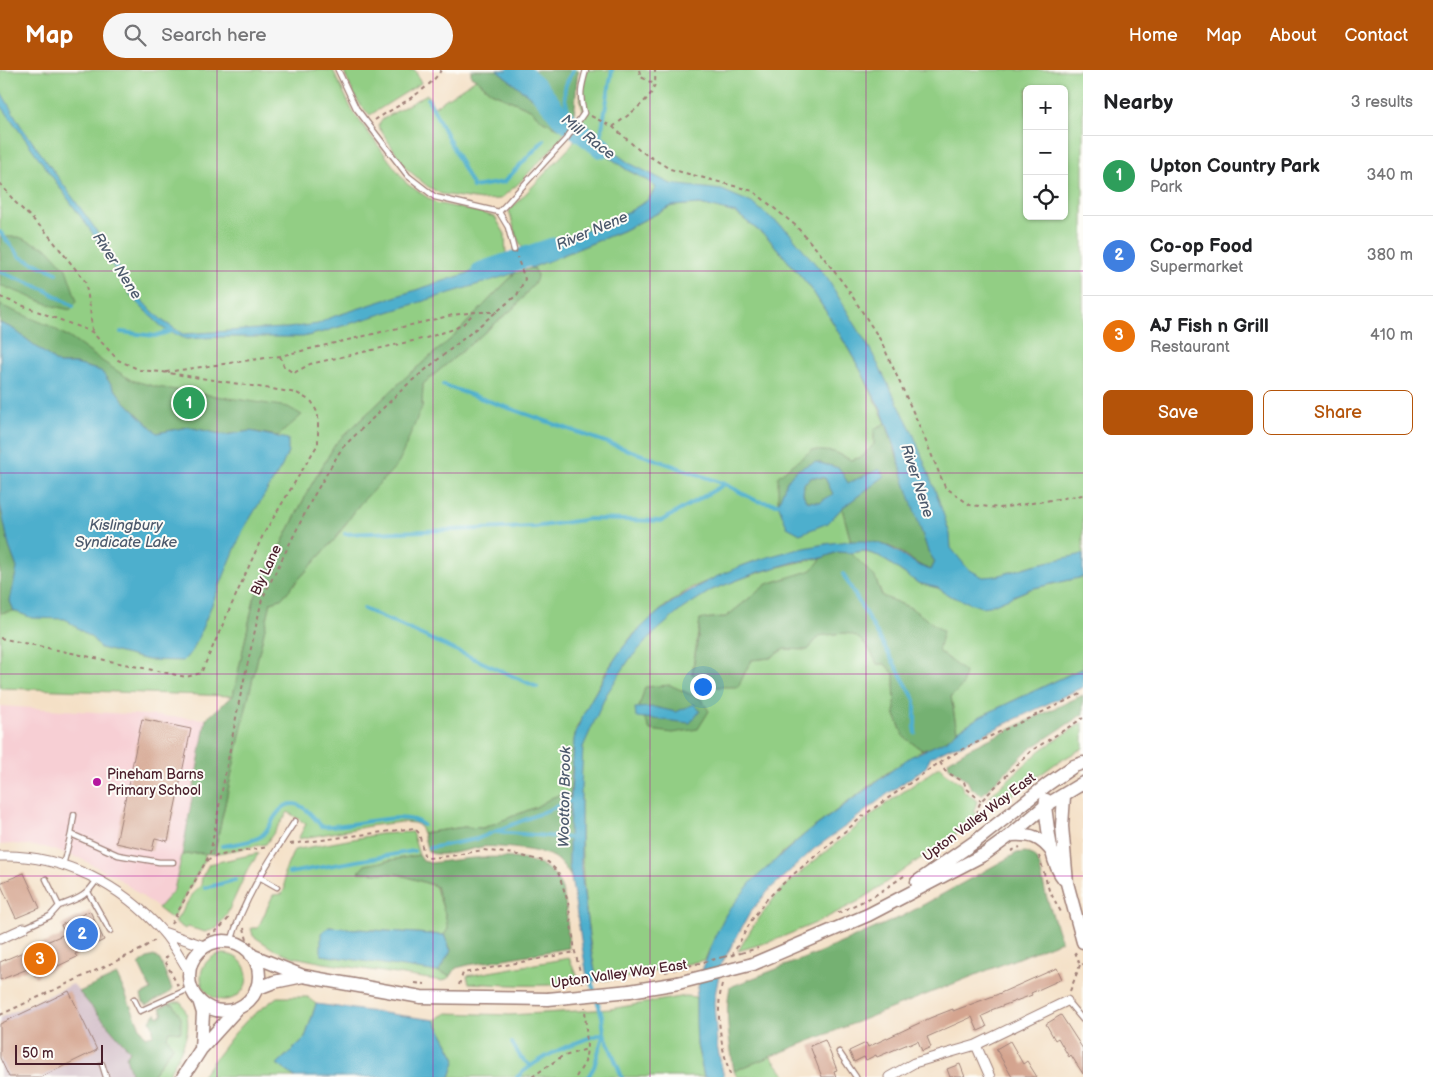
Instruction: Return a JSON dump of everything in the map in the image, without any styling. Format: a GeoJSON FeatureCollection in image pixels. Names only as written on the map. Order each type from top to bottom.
{"type":"FeatureCollection","features":[{"type":"Feature","properties":{"kind":"street","name":"Upton Valley Way East"},"geometry":{"type":"LineString","coordinates":[[868,915],[976,841],[1048,784],[1074,766],[1083,763]]}},
{"type":"Feature","properties":{"kind":"street","name":"Upton Valley Way East"},"geometry":{"type":"LineString","coordinates":[[251,955],[303,976],[421,997],[548,999],[630,991],[678,983],[753,964],[868,915],[985,854],[1045,806],[1064,796],[1083,782]]}},
{"type":"Feature","properties":{"kind":"street"},"geometry":{"type":"LineString","coordinates":[[1048,784],[1045,806],[1053,853],[1059,874],[1067,883]]}},
{"type":"Feature","properties":{"kind":"street"},"geometry":{"type":"LineString","coordinates":[[1064,796],[1062,826],[1067,883],[1080,918],[1078,945]]}},
{"type":"Feature","properties":{"kind":"street"},"geometry":{"type":"LineString","coordinates":[[1011,835],[1027,834],[1037,838],[1044,842],[1053,853]]}},
{"type":"Feature","properties":{"kind":"street"},"geometry":{"type":"LineString","coordinates":[[0,856],[43,859],[97,879],[134,902],[163,932],[190,973]]}},
{"type":"Feature","properties":{"kind":"street"},"geometry":{"type":"LineString","coordinates":[[1,936],[24,928]]}},
{"type":"Feature","properties":{"kind":"street"},"geometry":{"type":"LineString","coordinates":[[163,932],[204,946]]}},
{"type":"Feature","properties":{"kind":"street"},"geometry":{"type":"LineString","coordinates":[[183,1077],[201,1049],[256,989],[257,965],[251,955],[239,945],[231,942],[213,943],[204,946],[191,963],[191,988],[199,1000],[203,1013],[201,1049]]}},
{"type":"Feature","properties":{"kind":"street","name":"Upton Valley Way East"},"geometry":{"type":"LineString","coordinates":[[256,989],[274,982],[303,976]]}},
{"type":"Feature","properties":{"kind":"street"},"geometry":{"type":"LineString","coordinates":[[199,1000],[214,1009],[238,1008]]}},
{"type":"Feature","properties":{"kind":"street"},"geometry":{"type":"LineString","coordinates":[[889,1077],[914,1063],[976,1045],[1067,1001]]}},
{"type":"Feature","properties":{"kind":"street"},"geometry":{"type":"LineString","coordinates":[[976,1045],[990,1077]]}},
{"type":"Feature","properties":{"kind":"lane"},"geometry":{"type":"LineString","coordinates":[[338,70],[356,108],[408,176],[436,196],[499,212],[508,227],[514,250]]}},
{"type":"Feature","properties":{"kind":"lane"},"geometry":{"type":"LineString","coordinates":[[499,212],[566,139],[584,113],[580,101],[586,70]]}},
{"type":"Feature","properties":{"kind":"lane"},"geometry":{"type":"LineString","coordinates":[[63,865],[74,815]]}},
{"type":"Feature","properties":{"kind":"lane"},"geometry":{"type":"LineString","coordinates":[[231,942],[240,914],[278,846],[295,821]]}},
{"type":"Feature","properties":{"kind":"lane"},"geometry":{"type":"LineString","coordinates":[[71,834],[118,855],[159,862],[173,862]]}},
{"type":"Feature","properties":{"kind":"lane"},"geometry":{"type":"LineString","coordinates":[[261,878],[278,886]]}},
{"type":"Feature","properties":{"kind":"lane"},"geometry":{"type":"LineString","coordinates":[[46,879],[59,906]]}},
{"type":"Feature","properties":{"kind":"lane"},"geometry":{"type":"LineString","coordinates":[[24,928],[50,916],[59,906],[82,898],[97,879]]}},
{"type":"Feature","properties":{"kind":"lane"},"geometry":{"type":"LineString","coordinates":[[88,892],[110,931]]}},
{"type":"Feature","properties":{"kind":"lane"},"geometry":{"type":"LineString","coordinates":[[134,999],[140,1011],[191,988]]}},
{"type":"Feature","properties":{"kind":"lane"},"geometry":{"type":"LineString","coordinates":[[1067,1001],[1083,1020]]}},
{"type":"Feature","properties":{"kind":"lane"},"geometry":{"type":"LineString","coordinates":[[839,1052],[856,1077]]}},
{"type":"Feature","properties":{"kind":"lane"},"geometry":{"type":"LineString","coordinates":[[102,1064],[106,1077]]}},
{"type":"Feature","properties":{"kind":"path"},"geometry":{"type":"LineString","coordinates":[[369,124],[424,88],[438,76],[441,70]]}},
{"type":"Feature","properties":{"kind":"path"},"geometry":{"type":"LineString","coordinates":[[639,70],[641,77],[654,84]]}},
{"type":"Feature","properties":{"kind":"path"},"geometry":{"type":"LineString","coordinates":[[613,126],[636,109],[649,96],[654,84],[655,70]]}},
{"type":"Feature","properties":{"kind":"path"},"geometry":{"type":"LineString","coordinates":[[584,113],[613,126],[639,150],[670,169],[753,191],[794,224],[820,252],[847,288],[881,341],[945,487],[970,505],[1000,508],[1083,495]]}},
{"type":"Feature","properties":{"kind":"path"},"geometry":{"type":"LineString","coordinates":[[0,183],[15,202],[46,232],[85,281],[92,332]]}},
{"type":"Feature","properties":{"kind":"path","name":"Bly Lane"},"geometry":{"type":"LineString","coordinates":[[0,1015],[140,950],[155,940],[172,922],[210,854],[239,702],[262,599],[313,497],[342,448],[408,384],[517,295],[525,279],[514,250]]}},
{"type":"Feature","properties":{"kind":"path"},"geometry":{"type":"LineString","coordinates":[[0,297],[92,332],[118,360],[140,370],[297,393],[312,402],[318,414],[318,444],[262,535],[201,673],[186,677],[0,638]]}},
{"type":"Feature","properties":{"kind":"path"},"geometry":{"type":"LineString","coordinates":[[280,356],[284,368],[294,372],[310,364],[426,338],[454,329],[463,324],[475,312]]}},
{"type":"Feature","properties":{"kind":"path"},"geometry":{"type":"LineString","coordinates":[[162,372],[280,356],[453,315],[497,312]]}},
{"type":"Feature","properties":{"kind":"path"},"geometry":{"type":"LineString","coordinates":[[729,961],[751,921],[766,900],[788,878],[867,813],[940,762],[963,749],[1083,692]]}},
{"type":"Feature","properties":{"kind":"path"},"geometry":{"type":"LineString","coordinates":[[981,823],[985,820],[977,810],[981,801],[1031,751],[1083,718]]}},
{"type":"Feature","properties":{"kind":"path"},"geometry":{"type":"LineString","coordinates":[[940,762],[946,771],[964,782],[966,788],[981,801]]}},
{"type":"Feature","properties":{"kind":"path"},"geometry":{"type":"LineString","coordinates":[[207,862],[216,856],[414,828],[418,833],[424,855],[428,858],[483,850],[513,854],[548,862],[558,872],[568,902],[576,952],[463,973],[458,986],[458,999]]}},
{"type":"Feature","properties":{"kind":"path"},"geometry":{"type":"LineString","coordinates":[[1007,853],[1021,847]]}},
{"type":"Feature","properties":{"kind":"path"},"geometry":{"type":"LineString","coordinates":[[1038,852],[1048,890],[1062,914]]}},
{"type":"Feature","properties":{"kind":"path"},"geometry":{"type":"LineString","coordinates":[[832,916],[874,896],[914,869]]}},
{"type":"Feature","properties":{"kind":"path"},"geometry":{"type":"LineString","coordinates":[[689,966],[766,945]]}},
{"type":"Feature","properties":{"kind":"path"},"geometry":{"type":"LineString","coordinates":[[1067,1001],[1081,964],[1078,945]]}},
{"type":"Feature","properties":{"kind":"path"},"geometry":{"type":"LineString","coordinates":[[724,978],[718,1005],[720,1037],[731,1077]]}},
{"type":"Feature","properties":{"kind":"path"},"geometry":{"type":"LineString","coordinates":[[576,1077],[585,1062],[587,1033]]}},
{"type":"Feature","properties":{"kind":"path"},"geometry":{"type":"LineString","coordinates":[[532,1077],[561,1058],[587,1049]]}},
{"type":"Feature","properties":{"kind":"shaded area","name":"Pineham Barns Primary School"},"geometry":{"type":"Polygon","coordinates":[[[0,706],[206,719],[180,870],[174,890],[158,908],[115,876],[79,858],[44,847],[13,844],[0,845],[0,706]]]}},
{"type":"Feature","properties":{"kind":"shaded area"},"geometry":{"type":"Polygon","coordinates":[[[73,984],[151,1077],[0,1077],[0,1018],[73,984]]]}},
{"type":"Feature","properties":{"kind":"green space"},"geometry":{"type":"Polygon","coordinates":[[[0,70],[333,70],[353,112],[407,184],[436,203],[495,217],[505,234],[506,255],[515,273],[452,338],[406,377],[336,443],[309,489],[254,599],[233,696],[0,688],[0,70]]]}},
{"type":"Feature","properties":{"kind":"green space"},"geometry":{"type":"Polygon","coordinates":[[[343,70],[415,70],[421,83],[370,115],[357,100],[343,70]]]}},
{"type":"Feature","properties":{"kind":"green space"},"geometry":{"type":"Polygon","coordinates":[[[471,70],[497,70],[567,126],[565,131],[543,121],[530,109],[491,92],[471,76],[471,70]]]}},
{"type":"Feature","properties":{"kind":"green space"},"geometry":{"type":"Polygon","coordinates":[[[532,70],[579,70],[572,120],[560,108],[551,91],[541,83],[532,70]]]}},
{"type":"Feature","properties":{"kind":"green space"},"geometry":{"type":"Polygon","coordinates":[[[586,70],[1083,70],[1083,564],[981,587],[956,581],[904,441],[814,277],[726,198],[670,189],[627,167],[574,127],[584,113],[580,101],[586,70]]]}},
{"type":"Feature","properties":{"kind":"green space"},"geometry":{"type":"Polygon","coordinates":[[[476,79],[491,92],[530,109],[543,121],[565,131],[561,139],[518,184],[500,199],[481,200],[441,194],[427,186],[406,168],[378,126],[383,119],[427,94],[434,107],[476,79]]]}},
{"type":"Feature","properties":{"kind":"green space"},"geometry":{"type":"Polygon","coordinates":[[[577,133],[627,170],[649,181],[656,187],[648,200],[627,213],[525,253],[517,238],[509,211],[572,145],[577,133]]]}},
{"type":"Feature","properties":{"kind":"green space"},"geometry":{"type":"Polygon","coordinates":[[[700,204],[736,213],[769,239],[810,287],[861,371],[886,423],[874,429],[874,444],[862,457],[851,460],[835,452],[828,523],[842,508],[851,542],[825,544],[752,562],[691,588],[664,607],[631,637],[607,670],[576,729],[572,753],[570,796],[564,793],[536,807],[483,828],[464,827],[423,833],[419,825],[402,822],[298,839],[306,824],[288,812],[266,844],[214,854],[271,602],[281,599],[335,539],[359,505],[422,407],[423,384],[516,306],[537,275],[535,269],[531,268],[622,231],[672,206],[700,204]]]}},
{"type":"Feature","properties":{"kind":"green space"},"geometry":{"type":"Polygon","coordinates":[[[0,237],[19,237],[48,249],[66,269],[77,301],[70,310],[53,306],[0,285],[0,237]]]}},
{"type":"Feature","properties":{"kind":"green space"},"geometry":{"type":"Polygon","coordinates":[[[531,268],[535,269],[536,281],[516,306],[423,384],[422,407],[398,464],[359,505],[335,539],[281,599],[271,602],[214,854],[197,853],[182,855],[206,719],[233,696],[254,599],[309,489],[336,443],[406,377],[452,338],[515,273],[531,268]]]}},
{"type":"Feature","properties":{"kind":"green space"},"geometry":{"type":"Polygon","coordinates":[[[0,305],[50,326],[131,380],[157,387],[288,407],[302,415],[278,436],[250,431],[225,435],[188,427],[157,433],[124,401],[101,371],[76,364],[59,364],[12,328],[0,323],[0,305]]]}},
{"type":"Feature","properties":{"kind":"green space"},"geometry":{"type":"Polygon","coordinates":[[[886,423],[928,551],[935,562],[931,570],[886,545],[869,542],[851,542],[842,508],[885,476],[879,470],[848,484],[839,468],[816,462],[787,481],[778,504],[778,476],[812,450],[835,452],[851,460],[862,457],[874,444],[874,429],[886,423]]]}},
{"type":"Feature","properties":{"kind":"green space"},"geometry":{"type":"Polygon","coordinates":[[[813,477],[825,478],[833,494],[820,502],[806,501],[803,494],[804,483],[813,477]]]}},
{"type":"Feature","properties":{"kind":"green space"},"geometry":{"type":"Polygon","coordinates":[[[0,504],[9,546],[17,568],[10,601],[14,611],[0,613],[0,504]]]}},
{"type":"Feature","properties":{"kind":"green space"},"geometry":{"type":"Polygon","coordinates":[[[863,551],[879,556],[918,583],[938,588],[950,596],[1014,596],[1030,589],[1083,577],[1083,668],[981,716],[957,731],[951,697],[962,686],[911,608],[882,596],[875,577],[851,553],[863,551]]]}},
{"type":"Feature","properties":{"kind":"green space"},"geometry":{"type":"Polygon","coordinates":[[[837,552],[851,553],[875,577],[882,596],[911,608],[943,631],[938,651],[965,672],[962,686],[951,697],[957,731],[941,743],[922,750],[904,737],[895,715],[894,674],[885,664],[877,664],[872,653],[864,643],[849,634],[819,636],[808,650],[784,649],[770,658],[751,660],[738,687],[717,687],[692,674],[700,619],[726,617],[767,584],[812,570],[822,558],[837,552]]]}},
{"type":"Feature","properties":{"kind":"green space"},"geometry":{"type":"Polygon","coordinates":[[[822,558],[813,570],[767,584],[726,617],[700,619],[692,674],[738,687],[751,660],[770,658],[784,649],[808,650],[819,636],[849,633],[855,635],[864,643],[872,653],[877,664],[885,664],[894,674],[895,715],[904,737],[922,750],[884,775],[780,855],[715,936],[705,960],[625,978],[597,981],[584,895],[581,771],[586,738],[609,689],[632,656],[646,640],[676,613],[693,601],[716,588],[756,573],[822,558]]]}},
{"type":"Feature","properties":{"kind":"green space"},"geometry":{"type":"Polygon","coordinates":[[[670,685],[701,699],[709,711],[698,729],[673,733],[650,730],[639,707],[645,687],[670,685]]]}},
{"type":"Feature","properties":{"kind":"green space"},"geometry":{"type":"Polygon","coordinates":[[[1083,695],[1083,714],[1027,751],[982,795],[971,788],[967,780],[949,767],[948,761],[968,749],[1083,695]]]}},
{"type":"Feature","properties":{"kind":"green space"},"geometry":{"type":"Polygon","coordinates":[[[1083,722],[1083,748],[1055,764],[1001,803],[986,809],[991,795],[1041,750],[1083,722]]]}},
{"type":"Feature","properties":{"kind":"green space"},"geometry":{"type":"Polygon","coordinates":[[[940,766],[945,773],[960,783],[964,791],[977,801],[974,811],[979,818],[859,901],[818,922],[775,940],[738,951],[754,925],[778,893],[808,866],[883,806],[940,766]]]}},
{"type":"Feature","properties":{"kind":"green space"},"geometry":{"type":"Polygon","coordinates":[[[564,793],[570,796],[569,865],[571,877],[554,857],[529,850],[507,847],[481,847],[446,854],[428,852],[423,833],[464,827],[483,828],[536,807],[564,793]]]}},
{"type":"Feature","properties":{"kind":"green space"},"geometry":{"type":"Polygon","coordinates":[[[412,832],[419,855],[365,865],[359,871],[398,874],[435,886],[448,929],[444,935],[329,927],[451,976],[443,981],[294,957],[273,949],[253,936],[251,928],[258,928],[273,895],[282,894],[285,888],[284,873],[294,850],[380,834],[412,832]]]}},
{"type":"Feature","properties":{"kind":"green space"},"geometry":{"type":"Polygon","coordinates":[[[1026,852],[1034,856],[1039,864],[1046,895],[1061,941],[734,1071],[729,1040],[728,998],[730,987],[818,953],[903,916],[1017,853],[1026,852]]]}},
{"type":"Feature","properties":{"kind":"green space"},"geometry":{"type":"Polygon","coordinates":[[[259,853],[247,871],[227,914],[217,928],[205,932],[188,927],[185,929],[175,922],[192,895],[201,885],[202,877],[209,864],[259,853]]]}},
{"type":"Feature","properties":{"kind":"green space"},"geometry":{"type":"Polygon","coordinates":[[[205,854],[205,860],[172,919],[158,908],[174,890],[182,855],[205,854]]]}},
{"type":"Feature","properties":{"kind":"green space"},"geometry":{"type":"Polygon","coordinates":[[[419,855],[423,861],[431,863],[499,857],[534,862],[548,869],[558,880],[564,896],[569,948],[468,965],[456,968],[451,976],[438,972],[451,950],[444,935],[448,929],[436,886],[398,874],[359,872],[365,865],[419,855]]]}},
{"type":"Feature","properties":{"kind":"green space"},"geometry":{"type":"Polygon","coordinates":[[[224,954],[237,958],[243,964],[247,977],[243,990],[237,996],[224,1000],[211,996],[205,990],[201,977],[205,964],[211,958],[224,954]]]}},
{"type":"Feature","properties":{"kind":"green space"},"geometry":{"type":"Polygon","coordinates":[[[154,956],[160,960],[172,989],[169,993],[147,1005],[143,1002],[141,995],[151,990],[139,965],[147,958],[154,956]]]}},
{"type":"Feature","properties":{"kind":"green space"},"geometry":{"type":"Polygon","coordinates":[[[569,958],[577,975],[578,983],[510,985],[469,983],[467,976],[569,958]]]}},
{"type":"Feature","properties":{"kind":"green space"},"geometry":{"type":"Polygon","coordinates":[[[117,975],[145,1037],[153,1035],[153,1027],[150,1020],[156,1013],[158,1017],[163,1014],[160,1008],[168,1004],[174,1005],[181,1017],[181,1032],[169,1031],[167,1037],[173,1046],[151,1077],[122,1077],[131,1073],[126,1057],[130,1051],[79,992],[117,975]]]}},
{"type":"Feature","properties":{"kind":"green space"},"geometry":{"type":"Polygon","coordinates":[[[686,996],[696,997],[697,1045],[704,1077],[450,1077],[456,1059],[435,1020],[447,1013],[510,1015],[610,1009],[686,996]]]}},
{"type":"Feature","properties":{"kind":"green space"},"geometry":{"type":"Polygon","coordinates":[[[277,997],[308,997],[316,1004],[305,1038],[277,1064],[295,1077],[201,1077],[248,1019],[277,997]]]}},
{"type":"Feature","properties":{"kind":"green space"},"geometry":{"type":"Polygon","coordinates":[[[181,1002],[186,1012],[188,1021],[185,1040],[167,1077],[151,1077],[173,1047],[167,1037],[169,1031],[181,1032],[174,1005],[168,1004],[181,1002]]]}},
{"type":"Feature","properties":{"kind":"green space"},"geometry":{"type":"Polygon","coordinates":[[[770,1056],[787,1077],[737,1077],[734,1071],[770,1056]]]}},
{"type":"Feature","properties":{"kind":"water"},"geometry":{"type":"Polygon","coordinates":[[[497,70],[532,70],[551,91],[565,113],[572,120],[567,126],[497,70]]]}},
{"type":"Feature","properties":{"kind":"water"},"geometry":{"type":"Polygon","coordinates":[[[0,90],[21,126],[94,227],[142,301],[163,321],[183,334],[288,328],[318,324],[329,318],[484,268],[498,262],[506,255],[515,273],[303,337],[186,339],[164,329],[133,299],[91,231],[0,104],[0,90]]]}},
{"type":"Feature","properties":{"kind":"water"},"geometry":{"type":"Polygon","coordinates":[[[581,128],[629,163],[671,184],[722,190],[752,203],[788,231],[827,278],[870,349],[913,433],[950,534],[951,548],[968,569],[983,577],[997,576],[1033,565],[1083,554],[1083,577],[1030,589],[990,606],[981,607],[950,596],[938,588],[918,583],[879,556],[863,551],[851,553],[837,552],[822,558],[795,562],[756,573],[712,590],[682,609],[652,635],[629,660],[606,695],[583,747],[581,869],[590,946],[597,981],[588,983],[569,865],[574,739],[581,719],[591,700],[626,643],[649,620],[690,591],[713,578],[737,568],[786,552],[817,545],[863,541],[885,545],[924,568],[931,570],[935,562],[928,551],[882,412],[861,371],[810,287],[769,239],[736,213],[700,204],[672,206],[622,231],[531,268],[525,253],[627,213],[648,200],[656,188],[649,181],[627,170],[577,133],[581,128]]]}},
{"type":"Feature","properties":{"kind":"water","name":"Kislingbury Syndicate Lake"},"geometry":{"type":"Polygon","coordinates":[[[0,323],[12,328],[59,364],[76,364],[101,371],[124,401],[157,433],[188,427],[225,435],[250,431],[288,439],[288,452],[282,466],[243,530],[193,650],[183,661],[148,660],[100,648],[93,639],[65,619],[32,618],[14,611],[10,601],[17,568],[9,546],[0,504],[0,323]]]}},
{"type":"Feature","properties":{"kind":"water"},"geometry":{"type":"Polygon","coordinates":[[[816,462],[839,468],[848,483],[879,469],[885,476],[842,508],[828,523],[800,534],[787,527],[778,504],[790,477],[794,472],[816,462]],[[812,477],[804,483],[803,494],[806,501],[820,502],[833,494],[825,478],[812,477]]]}},
{"type":"Feature","properties":{"kind":"water"},"geometry":{"type":"Polygon","coordinates":[[[1083,668],[1083,687],[961,745],[951,747],[931,757],[926,767],[814,849],[769,890],[751,911],[721,965],[714,1002],[717,1046],[724,1077],[704,1077],[697,1045],[696,1022],[696,997],[701,973],[715,936],[726,914],[752,881],[805,834],[910,757],[947,740],[957,731],[981,716],[1083,668]]]}},
{"type":"Feature","properties":{"kind":"water"},"geometry":{"type":"Polygon","coordinates":[[[694,704],[700,711],[690,723],[636,717],[635,708],[654,707],[676,712],[694,704]]]}},
{"type":"Feature","properties":{"kind":"water"},"geometry":{"type":"Polygon","coordinates":[[[329,927],[444,935],[451,951],[438,972],[321,955],[321,933],[329,927]]]}},
{"type":"Feature","properties":{"kind":"water"},"geometry":{"type":"Polygon","coordinates":[[[316,1004],[435,1020],[456,1059],[450,1077],[295,1077],[277,1064],[305,1038],[316,1004]]]}},
{"type":"Feature","properties":{"kind":"building"},"geometry":{"type":"Polygon","coordinates":[[[142,719],[191,729],[168,841],[155,838],[152,851],[116,843],[142,719]]]}},
{"type":"Feature","properties":{"kind":"building"},"geometry":{"type":"Polygon","coordinates":[[[24,873],[40,908],[16,918],[0,883],[24,873]]]}},
{"type":"Feature","properties":{"kind":"building"},"geometry":{"type":"Polygon","coordinates":[[[90,911],[104,940],[75,954],[77,957],[35,977],[30,968],[0,980],[0,962],[65,934],[61,925],[90,911]]]}},
{"type":"Feature","properties":{"kind":"building"},"geometry":{"type":"Polygon","coordinates":[[[1057,968],[1062,979],[1031,993],[1032,995],[991,1010],[991,1012],[982,1016],[987,1027],[978,1031],[972,1017],[927,1037],[931,1047],[922,1051],[918,1041],[877,1057],[876,1055],[866,1060],[864,1057],[854,1062],[849,1051],[866,1043],[868,1047],[930,1018],[996,995],[1057,968]]]}},
{"type":"Feature","properties":{"kind":"building"},"geometry":{"type":"Polygon","coordinates":[[[69,991],[97,1050],[41,1077],[9,1077],[0,1058],[0,1024],[69,991]]]}},
{"type":"Feature","properties":{"kind":"building"},"geometry":{"type":"Polygon","coordinates":[[[1061,1015],[1083,1049],[1083,1074],[1071,1055],[1069,1057],[1058,1038],[1055,1040],[1046,1024],[1061,1015]]]}},
{"type":"Feature","properties":{"kind":"building"},"geometry":{"type":"Polygon","coordinates":[[[825,1040],[837,1070],[834,1071],[836,1077],[822,1077],[810,1046],[825,1040]]]}},
{"type":"Feature","properties":{"kind":"building"},"geometry":{"type":"Polygon","coordinates":[[[1010,1041],[1023,1064],[1027,1061],[1037,1077],[1012,1077],[996,1049],[1010,1041]]]}},
{"type":"Feature","properties":{"kind":"building"},"geometry":{"type":"Polygon","coordinates":[[[960,1064],[965,1077],[950,1077],[947,1069],[960,1064]]]}},
{"type":"Feature","properties":{"kind":"waterway","name":"Mill Race"},"geometry":{"type":"LineString","coordinates":[[518,70],[536,86],[560,116],[602,148]]}},
{"type":"Feature","properties":{"kind":"waterway"},"geometry":{"type":"LineString","coordinates":[[565,117],[568,109],[565,89],[573,70]]}},
{"type":"Feature","properties":{"kind":"waterway"},"geometry":{"type":"LineString","coordinates":[[599,146],[612,70]]}},
{"type":"Feature","properties":{"kind":"waterway"},"geometry":{"type":"LineString","coordinates":[[428,99],[473,187],[504,182],[544,140]]}},
{"type":"Feature","properties":{"kind":"waterway"},"geometry":{"type":"LineString","coordinates":[[0,232],[20,257],[57,273]]}},
{"type":"Feature","properties":{"kind":"waterway","name":"River Nene"},"geometry":{"type":"LineString","coordinates":[[482,272],[553,248]]}},
{"type":"Feature","properties":{"kind":"waterway"},"geometry":{"type":"LineString","coordinates":[[0,272],[44,289],[73,306]]}},
{"type":"Feature","properties":{"kind":"waterway"},"geometry":{"type":"LineString","coordinates":[[121,332],[155,336],[171,331]]}},
{"type":"Feature","properties":{"kind":"waterway"},"geometry":{"type":"LineString","coordinates":[[443,385],[725,484],[757,501],[778,504]]}},
{"type":"Feature","properties":{"kind":"waterway"},"geometry":{"type":"LineString","coordinates":[[345,534],[534,527],[590,519],[661,521],[725,484]]}},
{"type":"Feature","properties":{"kind":"waterway"},"geometry":{"type":"LineString","coordinates":[[843,574],[915,700],[915,733]]}},
{"type":"Feature","properties":{"kind":"waterway"},"geometry":{"type":"LineString","coordinates":[[364,609],[537,687]]}},
{"type":"Feature","properties":{"kind":"waterway"},"geometry":{"type":"LineString","coordinates":[[429,848],[477,839],[573,800]]}},
{"type":"Feature","properties":{"kind":"waterway"},"geometry":{"type":"LineString","coordinates":[[222,846],[246,842],[260,837],[280,810],[287,805],[293,804],[304,808],[321,826],[403,818],[415,820],[423,825]]}},
{"type":"Feature","properties":{"kind":"waterway"},"geometry":{"type":"LineString","coordinates":[[497,832],[572,838]]}},
{"type":"Feature","properties":{"kind":"waterway"},"geometry":{"type":"LineString","coordinates":[[289,873],[414,851]]}},
{"type":"Feature","properties":{"kind":"waterway"},"geometry":{"type":"LineString","coordinates":[[205,888],[235,880]]}},
{"type":"Feature","properties":{"kind":"waterway","name":"Wootton Brook"},"geometry":{"type":"LineString","coordinates":[[590,977],[602,1016],[604,1033],[622,1077]]}},
{"type":"Feature","properties":{"kind":"waterway"},"geometry":{"type":"LineString","coordinates":[[517,1077],[547,1056],[604,1033]]}},
{"type":"Feature","properties":{"kind":"waterway"},"geometry":{"type":"LineString","coordinates":[[588,1077],[594,1067],[604,1033]]}},
{"type":"Feature","properties":{"kind":"waterway"},"geometry":{"type":"LineString","coordinates":[[512,1043],[521,1058],[531,1066]]}},
{"type":"Feature","properties":{"kind":"place","name":"Upton Country Park"},"geometry":{"type":"Point","coordinates":[189,403]}},
{"type":"Feature","properties":{"kind":"place","name":"Pineham Barns Primary School"},"geometry":{"type":"Point","coordinates":[97,782]}},
{"type":"Feature","properties":{"kind":"place","name":"Co-op Food"},"geometry":{"type":"Point","coordinates":[82,934]}},
{"type":"Feature","properties":{"kind":"place","name":"AJ Fish n Grill"},"geometry":{"type":"Point","coordinates":[40,959]}}]}
